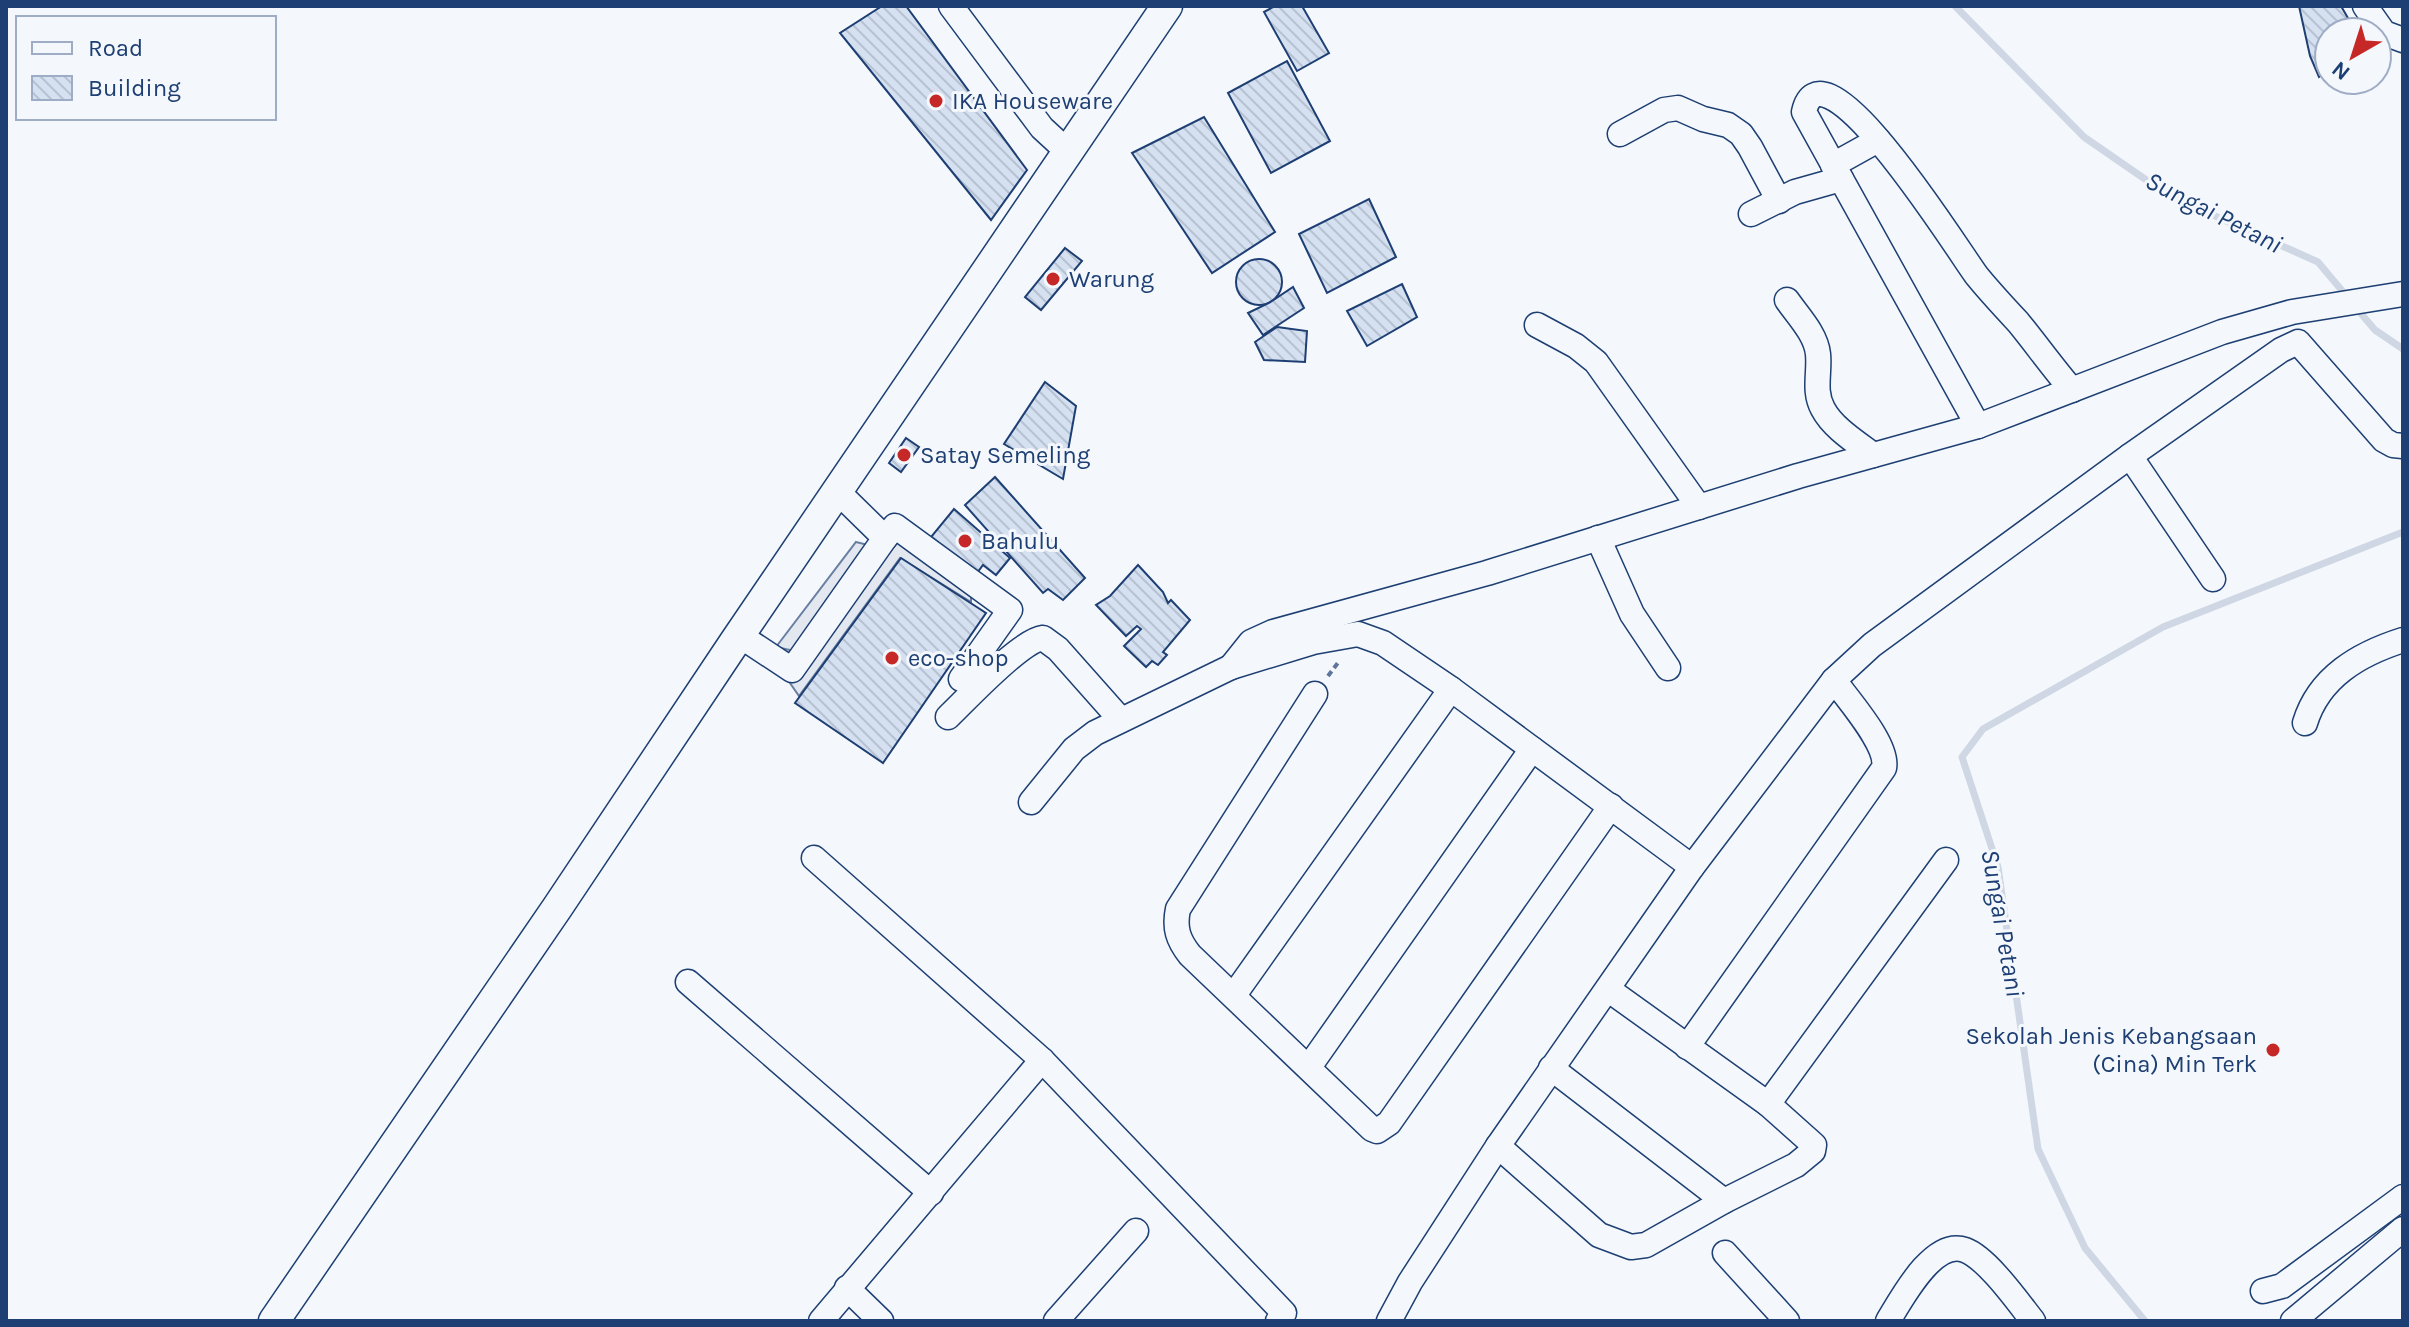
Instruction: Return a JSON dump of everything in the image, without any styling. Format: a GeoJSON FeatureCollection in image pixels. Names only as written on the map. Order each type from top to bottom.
{"type":"FeatureCollection","features":[{"type":"Feature","properties":{"kind":"main road"},"geometry":{"type":"LineString","coordinates":[[274,1321],[1167,6]]}},
{"type":"Feature","properties":{"kind":"street"},"geometry":{"type":"LineString","coordinates":[[951,6],[1023,105],[1067,151]]}},
{"type":"Feature","properties":{"kind":"street"},"geometry":{"type":"LineString","coordinates":[[2365,6],[2384,33],[2403,40]]}},
{"type":"Feature","properties":{"kind":"street"},"geometry":{"type":"LineString","coordinates":[[1978,426],[1804,112],[1811,97],[1820,95],[1844,105],[1857,115],[1975,275],[2072,390]]}},
{"type":"Feature","properties":{"kind":"street"},"geometry":{"type":"LineString","coordinates":[[1620,134],[1664,110],[1678,108],[1728,125],[1741,134],[1750,147],[1779,201]]}},
{"type":"Feature","properties":{"kind":"street"},"geometry":{"type":"LineString","coordinates":[[1751,214],[1837,172],[1878,140]]}},
{"type":"Feature","properties":{"kind":"street"},"geometry":{"type":"LineString","coordinates":[[1231,667],[1251,642],[1273,632],[1487,573],[1699,507],[1978,426],[2222,332],[2300,310],[2403,294]]}},
{"type":"Feature","properties":{"kind":"street"},"geometry":{"type":"LineString","coordinates":[[1787,300],[1814,338],[1818,351],[1816,385],[1824,412],[1836,426],[1873,455]]}},
{"type":"Feature","properties":{"kind":"street"},"geometry":{"type":"LineString","coordinates":[[2300,310],[2298,342],[2384,440],[2403,446]]}},
{"type":"Feature","properties":{"kind":"street"},"geometry":{"type":"LineString","coordinates":[[1537,325],[1576,346],[1596,362],[1699,507]]}},
{"type":"Feature","properties":{"kind":"street"},"geometry":{"type":"LineString","coordinates":[[1389,1321],[1410,1282],[1551,1068],[1609,990],[1692,867],[1834,680],[1872,645],[2130,456],[2281,350],[2298,342]]}},
{"type":"Feature","properties":{"kind":"street"},"geometry":{"type":"LineString","coordinates":[[2130,456],[2213,579]]}},
{"type":"Feature","properties":{"kind":"street"},"geometry":{"type":"LineString","coordinates":[[837,491],[885,538]]}},
{"type":"Feature","properties":{"kind":"street"},"geometry":{"type":"LineString","coordinates":[[739,635],[792,670],[895,526],[1010,610],[961,679]]}},
{"type":"Feature","properties":{"kind":"street"},"geometry":{"type":"LineString","coordinates":[[1598,538],[1632,614],[1668,668]]}},
{"type":"Feature","properties":{"kind":"street"},"geometry":{"type":"LineString","coordinates":[[1031,802],[1081,742],[1121,720],[1231,667],[1313,642],[1358,634],[1383,643],[1451,689],[1692,867]]}},
{"type":"Feature","properties":{"kind":"street"},"geometry":{"type":"LineString","coordinates":[[948,717],[1012,657],[1036,639],[1043,638],[1058,649],[1121,720]]}},
{"type":"Feature","properties":{"kind":"street"},"geometry":{"type":"LineString","coordinates":[[2305,723],[2311,704],[2347,664],[2371,651],[2403,640]]}},
{"type":"Feature","properties":{"kind":"street"},"geometry":{"type":"LineString","coordinates":[[1687,1047],[1884,768],[1886,762],[1882,747],[1834,680]]}},
{"type":"Feature","properties":{"kind":"street"},"geometry":{"type":"LineString","coordinates":[[1234,995],[1451,689]]}},
{"type":"Feature","properties":{"kind":"street"},"geometry":{"type":"LineString","coordinates":[[1315,694],[1178,909],[1175,925],[1183,946],[1366,1125],[1377,1131],[1389,1123],[1611,806]]}},
{"type":"Feature","properties":{"kind":"street"},"geometry":{"type":"LineString","coordinates":[[1309,1067],[1532,749]]}},
{"type":"Feature","properties":{"kind":"street"},"geometry":{"type":"LineString","coordinates":[[814,858],[1042,1060],[1285,1318]]}},
{"type":"Feature","properties":{"kind":"street"},"geometry":{"type":"LineString","coordinates":[[1768,1104],[1946,860]]}},
{"type":"Feature","properties":{"kind":"street"},"geometry":{"type":"LineString","coordinates":[[688,982],[931,1193]]}},
{"type":"Feature","properties":{"kind":"street"},"geometry":{"type":"LineString","coordinates":[[1498,1146],[1599,1235],[1631,1247],[1646,1245],[1796,1165],[1813,1151],[1814,1145],[1807,1136],[1768,1104],[1609,990]]}},
{"type":"Feature","properties":{"kind":"street"},"geometry":{"type":"LineString","coordinates":[[821,1321],[1042,1060]]}},
{"type":"Feature","properties":{"kind":"street"},"geometry":{"type":"LineString","coordinates":[[1551,1068],[1724,1201]]}},
{"type":"Feature","properties":{"kind":"street"},"geometry":{"type":"LineString","coordinates":[[2263,1291],[2282,1286],[2403,1197]]}},
{"type":"Feature","properties":{"kind":"street"},"geometry":{"type":"LineString","coordinates":[[2293,1321],[2403,1229]]}},
{"type":"Feature","properties":{"kind":"street"},"geometry":{"type":"LineString","coordinates":[[1056,1321],[1136,1231]]}},
{"type":"Feature","properties":{"kind":"street"},"geometry":{"type":"LineString","coordinates":[[1888,1321],[1925,1266],[1950,1249],[1963,1249],[1985,1265],[2033,1321]]}},
{"type":"Feature","properties":{"kind":"street"},"geometry":{"type":"LineString","coordinates":[[1725,1253],[1787,1321]]}},
{"type":"Feature","properties":{"kind":"street"},"geometry":{"type":"LineString","coordinates":[[847,1288],[881,1321]]}},
{"type":"Feature","properties":{"kind":"path"},"geometry":{"type":"LineString","coordinates":[[1315,694],[1358,634]]}},
{"type":"Feature","properties":{"kind":"shaded area"},"geometry":{"type":"Polygon","coordinates":[[[898,535],[971,584],[971,602],[900,558],[799,696],[790,683],[898,535]]]}},
{"type":"Feature","properties":{"kind":"shaded area"},"geometry":{"type":"Polygon","coordinates":[[[856,542],[876,547],[799,652],[776,647],[856,542]]]}},
{"type":"Feature","properties":{"kind":"building","name":"IKA Houseware"},"geometry":{"type":"Polygon","coordinates":[[[882,6],[906,6],[1027,170],[991,220],[840,33],[882,6]]]}},
{"type":"Feature","properties":{"kind":"building"},"geometry":{"type":"Polygon","coordinates":[[[1275,6],[1302,6],[1329,53],[1297,71],[1264,12],[1275,6]]]}},
{"type":"Feature","properties":{"kind":"building"},"geometry":{"type":"Polygon","coordinates":[[[2299,6],[2341,6],[2347,16],[2313,16],[2313,63],[2299,6]]]}},
{"type":"Feature","properties":{"kind":"building"},"geometry":{"type":"Polygon","coordinates":[[[1287,61],[1330,141],[1271,173],[1228,93],[1287,61]]]}},
{"type":"Feature","properties":{"kind":"building"},"geometry":{"type":"Polygon","coordinates":[[[1204,117],[1275,232],[1212,273],[1132,153],[1204,117]]]}},
{"type":"Feature","properties":{"kind":"building"},"geometry":{"type":"Polygon","coordinates":[[[1369,199],[1396,257],[1327,293],[1299,234],[1369,199]]]}},
{"type":"Feature","properties":{"kind":"building","name":"Warung"},"geometry":{"type":"Polygon","coordinates":[[[1065,248],[1082,261],[1041,310],[1025,297],[1065,248]]]}},
{"type":"Feature","properties":{"kind":"building"},"geometry":{"type":"Polygon","coordinates":[[[1259,259],[1275,266],[1282,282],[1275,298],[1259,305],[1243,298],[1236,282],[1243,266],[1259,259]]]}},
{"type":"Feature","properties":{"kind":"building"},"geometry":{"type":"Polygon","coordinates":[[[1402,284],[1417,317],[1367,346],[1347,311],[1402,284]]]}},
{"type":"Feature","properties":{"kind":"building"},"geometry":{"type":"Polygon","coordinates":[[[1293,287],[1304,308],[1263,335],[1248,313],[1293,287]]]}},
{"type":"Feature","properties":{"kind":"building"},"geometry":{"type":"Polygon","coordinates":[[[1277,327],[1307,331],[1305,362],[1264,360],[1255,342],[1277,327]]]}},
{"type":"Feature","properties":{"kind":"building"},"geometry":{"type":"Polygon","coordinates":[[[1045,382],[1076,406],[1063,479],[1004,444],[1045,382]]]}},
{"type":"Feature","properties":{"kind":"building","name":"Satay Semeling"},"geometry":{"type":"Polygon","coordinates":[[[906,438],[919,447],[901,472],[889,463],[906,438]]]}},
{"type":"Feature","properties":{"kind":"building"},"geometry":{"type":"Polygon","coordinates":[[[995,477],[1085,578],[1063,600],[1048,589],[1043,593],[965,505],[995,477]]]}},
{"type":"Feature","properties":{"kind":"building","name":"Bahulu"},"geometry":{"type":"Polygon","coordinates":[[[954,509],[1010,558],[996,575],[983,565],[977,573],[931,537],[954,509]]]}},
{"type":"Feature","properties":{"kind":"building","name":"eco-shop"},"geometry":{"type":"Polygon","coordinates":[[[901,558],[986,613],[883,763],[795,703],[901,558]]]}},
{"type":"Feature","properties":{"kind":"building"},"geometry":{"type":"Polygon","coordinates":[[[1138,565],[1163,592],[1168,603],[1171,600],[1190,620],[1163,652],[1167,655],[1158,665],[1152,661],[1146,667],[1124,646],[1141,629],[1137,626],[1126,636],[1096,605],[1110,596],[1138,565]]]}},
{"type":"Feature","properties":{"kind":"waterway","name":"Sungai Petani"},"geometry":{"type":"LineString","coordinates":[[1955,6],[2084,137],[2168,195],[2318,262],[2349,299]]}},
{"type":"Feature","properties":{"kind":"waterway","name":"Sungai Petani"},"geometry":{"type":"LineString","coordinates":[[2357,309],[2375,330],[2403,349]]}},
{"type":"Feature","properties":{"kind":"waterway","name":"Sungai Petani"},"geometry":{"type":"LineString","coordinates":[[2145,1321],[2085,1248],[2038,1149],[1998,867],[1962,757],[1983,729],[2163,627],[2403,532]]}},
{"type":"Feature","properties":{"kind":"place","name":"IKA Houseware"},"geometry":{"type":"Point","coordinates":[936,101]}},
{"type":"Feature","properties":{"kind":"place","name":"Warung"},"geometry":{"type":"Point","coordinates":[1053,279]}},
{"type":"Feature","properties":{"kind":"place","name":"Satay Semeling"},"geometry":{"type":"Point","coordinates":[904,455]}},
{"type":"Feature","properties":{"kind":"place","name":"Bahulu"},"geometry":{"type":"Point","coordinates":[965,541]}},
{"type":"Feature","properties":{"kind":"place","name":"eco-shop"},"geometry":{"type":"Point","coordinates":[892,658]}},
{"type":"Feature","properties":{"kind":"place","name":"Sekolah Jenis Kebangsaan (Cina) Min Terk"},"geometry":{"type":"Point","coordinates":[2273,1050]}}]}
